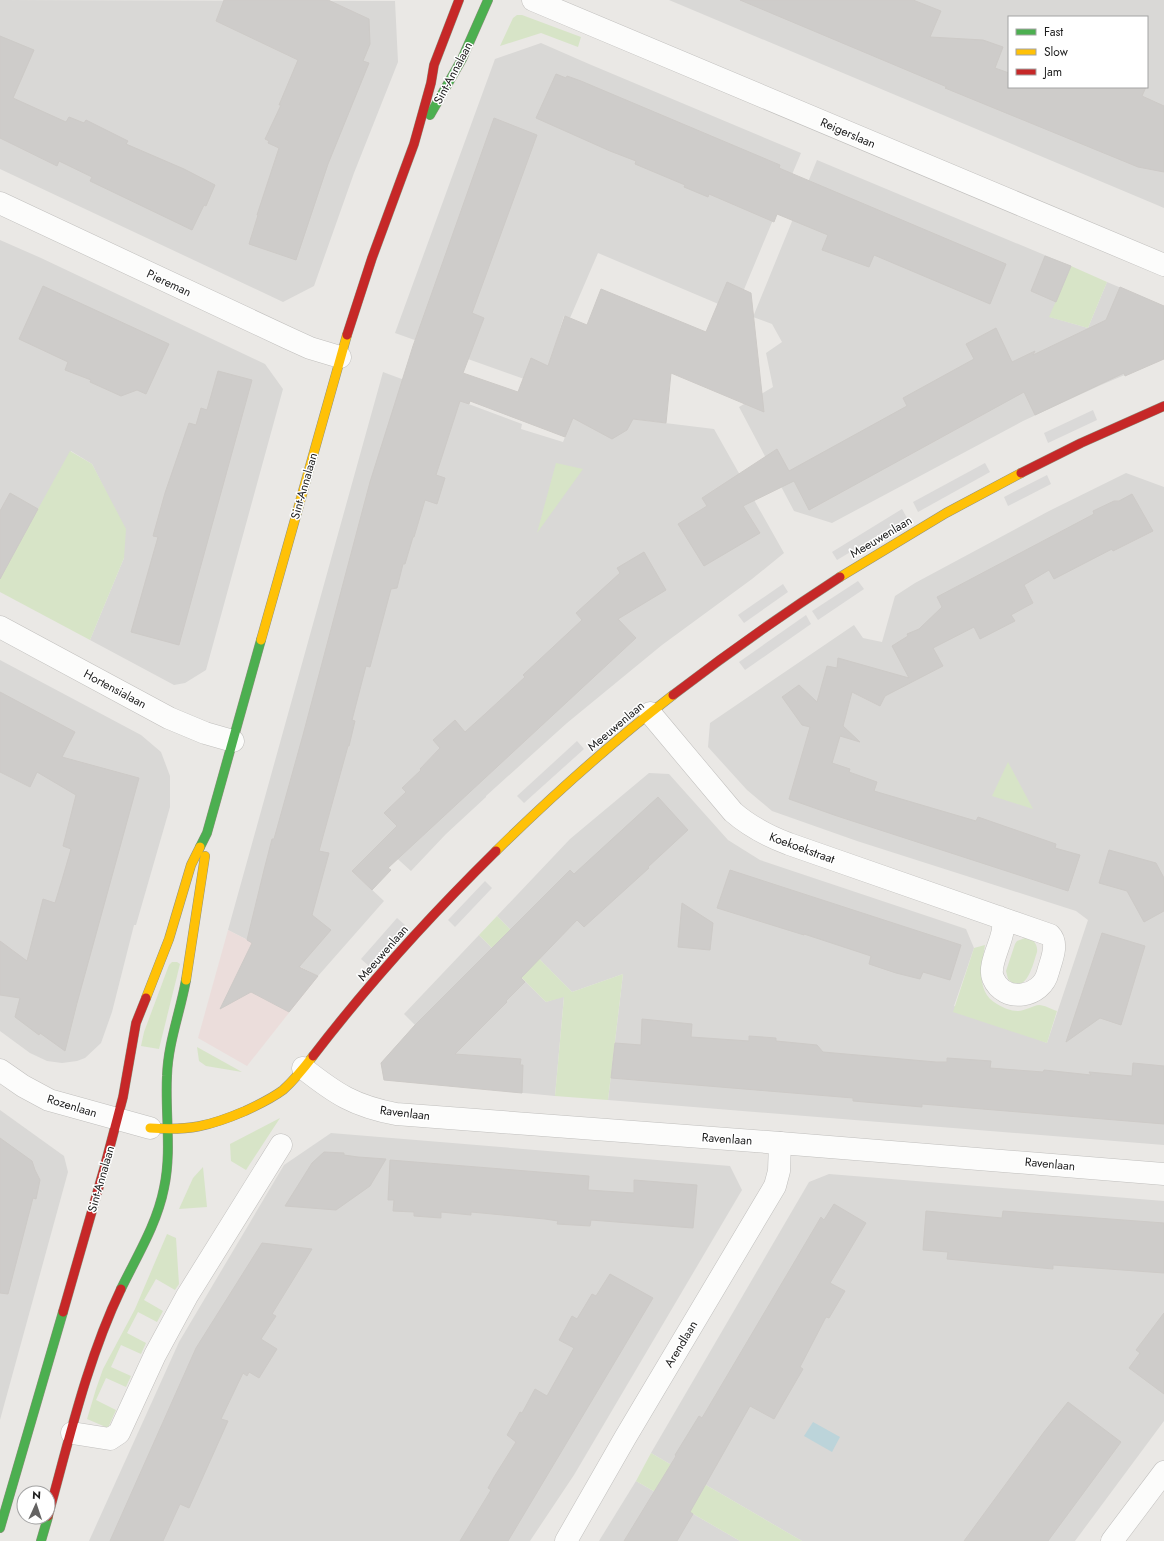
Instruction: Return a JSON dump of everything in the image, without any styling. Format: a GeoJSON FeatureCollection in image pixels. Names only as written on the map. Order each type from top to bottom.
{"type":"FeatureCollection","features":[{"type":"Feature","properties":{"kind":"main road","name":"Sint-Annalaan"},"geometry":{"type":"LineString","coordinates":[[0,1528],[117,1120],[128,1076],[136,1023],[169,938],[191,865],[207,833],[340,357],[372,258],[414,144],[431,83],[434,64],[459,0]]}},
{"type":"Feature","properties":{"kind":"main road","name":"Sint-Annalaan"},"geometry":{"type":"LineString","coordinates":[[414,144],[462,60],[488,0]]}},
{"type":"Feature","properties":{"kind":"main road","name":"Meeuwenlaan"},"geometry":{"type":"LineString","coordinates":[[159,1129],[204,1126],[221,1122],[269,1100],[291,1083],[336,1025],[377,977],[435,912],[502,843],[574,777],[650,713],[698,674],[779,616],[901,538],[998,484],[1095,437],[1162,412]]}},
{"type":"Feature","properties":{"kind":"main road","name":"Sint-Annalaan"},"geometry":{"type":"LineString","coordinates":[[56,1488],[88,1375],[106,1324],[119,1292],[159,1209],[168,1169],[159,1129],[166,1088],[168,1058],[171,1037],[182,1001],[189,969],[198,898],[204,870],[207,833]]}},
{"type":"Feature","properties":{"kind":"main road","name":"Sint-Annalaan"},"geometry":{"type":"LineString","coordinates":[[41,1541],[45,1525]]}},
{"type":"Feature","properties":{"kind":"street","name":"Reigerslaan"},"geometry":{"type":"LineString","coordinates":[[533,0],[1164,265]]}},
{"type":"Feature","properties":{"kind":"street","name":"Piereman"},"geometry":{"type":"LineString","coordinates":[[0,203],[293,341],[340,357]]}},
{"type":"Feature","properties":{"kind":"street","name":"Hortensialaan"},"geometry":{"type":"LineString","coordinates":[[0,627],[170,718],[205,733],[233,741]]}},
{"type":"Feature","properties":{"kind":"street","name":"Koekoekstraat"},"geometry":{"type":"LineString","coordinates":[[650,713],[733,812],[745,823],[759,832],[789,844],[999,917]]}},
{"type":"Feature","properties":{"kind":"street","name":"Ravenlaan"},"geometry":{"type":"LineString","coordinates":[[303,1068],[342,1096],[369,1108],[396,1114],[780,1142],[1164,1174]]}},
{"type":"Feature","properties":{"kind":"street","name":"Rozenlaan"},"geometry":{"type":"LineString","coordinates":[[0,1070],[23,1086],[49,1100],[117,1120],[159,1129]]}},
{"type":"Feature","properties":{"kind":"street","name":"Arendlaan"},"geometry":{"type":"LineString","coordinates":[[566,1541],[625,1438],[775,1186],[779,1171],[780,1142]]}},
{"type":"Feature","properties":{"kind":"street"},"geometry":{"type":"LineString","coordinates":[[72,1433],[110,1439],[119,1433],[155,1355],[187,1296],[281,1145]]}},
{"type":"Feature","properties":{"kind":"street"},"geometry":{"type":"LineString","coordinates":[[1112,1541],[1164,1472]]}},
{"type":"Feature","properties":{"kind":"shaded area"},"geometry":{"type":"Polygon","coordinates":[[[0,0],[395,1],[398,62],[354,173],[314,286],[283,302],[0,169],[0,0]]]}},
{"type":"Feature","properties":{"kind":"shaded area"},"geometry":{"type":"Polygon","coordinates":[[[669,0],[1164,0],[1164,208],[669,0]]]}},
{"type":"Feature","properties":{"kind":"shaded area"},"geometry":{"type":"Polygon","coordinates":[[[541,43],[801,153],[735,311],[598,253],[570,318],[564,316],[546,375],[541,385],[395,333],[495,59],[541,43]]]}},
{"type":"Feature","properties":{"kind":"shaded area"},"geometry":{"type":"Polygon","coordinates":[[[817,160],[1071,266],[1050,317],[1088,328],[1107,282],[1164,306],[1164,327],[1160,360],[1023,421],[832,523],[794,511],[739,407],[773,387],[766,353],[782,342],[772,324],[753,317],[817,160]]]}},
{"type":"Feature","properties":{"kind":"shaded area"},"geometry":{"type":"Polygon","coordinates":[[[0,240],[265,364],[283,389],[206,670],[185,683],[174,685],[90,640],[124,558],[106,492],[92,464],[71,451],[0,578],[0,240]]]}},
{"type":"Feature","properties":{"kind":"shaded area"},"geometry":{"type":"Polygon","coordinates":[[[383,372],[522,424],[521,429],[563,442],[575,412],[714,429],[784,553],[752,579],[662,645],[567,723],[486,796],[446,834],[411,871],[380,843],[352,871],[384,901],[318,976],[228,930],[383,372]]]}},
{"type":"Feature","properties":{"kind":"shaded area"},"geometry":{"type":"Polygon","coordinates":[[[1093,410],[1097,420],[1048,443],[1044,433],[1093,410]]]}},
{"type":"Feature","properties":{"kind":"shaded area"},"geometry":{"type":"Polygon","coordinates":[[[985,463],[990,472],[918,512],[913,502],[985,463]]]}},
{"type":"Feature","properties":{"kind":"shaded area"},"geometry":{"type":"Polygon","coordinates":[[[1126,473],[1164,487],[1164,1145],[608,1100],[623,974],[572,992],[497,916],[570,839],[649,773],[669,774],[728,840],[760,860],[966,929],[974,948],[954,1006],[1047,1043],[1088,920],[1076,911],[857,841],[772,811],[747,790],[708,747],[710,723],[854,625],[863,638],[882,642],[895,596],[915,583],[1049,511],[1126,473]]]}},
{"type":"Feature","properties":{"kind":"shaded area"},"geometry":{"type":"Polygon","coordinates":[[[1047,475],[1051,484],[1008,506],[1004,497],[1047,475]]]}},
{"type":"Feature","properties":{"kind":"shaded area"},"geometry":{"type":"Polygon","coordinates":[[[902,509],[907,518],[837,560],[832,552],[902,509]]]}},
{"type":"Feature","properties":{"kind":"shaded area"},"geometry":{"type":"Polygon","coordinates":[[[858,581],[864,589],[818,620],[812,611],[858,581]]]}},
{"type":"Feature","properties":{"kind":"shaded area"},"geometry":{"type":"Polygon","coordinates":[[[783,584],[788,592],[744,623],[738,615],[783,584]]]}},
{"type":"Feature","properties":{"kind":"shaded area"},"geometry":{"type":"Polygon","coordinates":[[[806,615],[811,624],[745,670],[739,662],[806,615]]]}},
{"type":"Feature","properties":{"kind":"shaded area"},"geometry":{"type":"Polygon","coordinates":[[[0,660],[141,735],[161,752],[170,776],[170,807],[136,925],[134,925],[112,1012],[101,1043],[85,1058],[77,1061],[62,1063],[47,1061],[30,1053],[0,1031],[0,660]]]}},
{"type":"Feature","properties":{"kind":"shaded area"},"geometry":{"type":"Polygon","coordinates":[[[577,741],[584,749],[524,803],[517,796],[577,741]]]}},
{"type":"Feature","properties":{"kind":"shaded area"},"geometry":{"type":"Polygon","coordinates":[[[485,881],[492,888],[455,927],[448,920],[485,881]]]}},
{"type":"Feature","properties":{"kind":"shaded area"},"geometry":{"type":"Polygon","coordinates":[[[397,918],[405,925],[369,966],[361,959],[397,918]]]}},
{"type":"Feature","properties":{"kind":"shaded area"},"geometry":{"type":"Polygon","coordinates":[[[228,930],[318,976],[247,1066],[198,1038],[228,930]]]}},
{"type":"Feature","properties":{"kind":"shaded area"},"geometry":{"type":"Polygon","coordinates":[[[479,935],[546,1002],[564,996],[555,1096],[384,1080],[381,1063],[415,1025],[404,1014],[479,935]]]}},
{"type":"Feature","properties":{"kind":"shaded area"},"geometry":{"type":"Polygon","coordinates":[[[0,1110],[64,1156],[68,1172],[0,1420],[0,1110]]]}},
{"type":"Feature","properties":{"kind":"shaded area"},"geometry":{"type":"Polygon","coordinates":[[[331,1133],[730,1166],[742,1190],[574,1475],[530,1541],[89,1541],[179,1342],[284,1165],[331,1133]]]}},
{"type":"Feature","properties":{"kind":"shaded area"},"geometry":{"type":"Polygon","coordinates":[[[829,1174],[1164,1201],[1164,1421],[1075,1541],[802,1541],[651,1453],[809,1182],[829,1174]]]}},
{"type":"Feature","properties":{"kind":"shaded area"},"geometry":{"type":"Polygon","coordinates":[[[636,1481],[740,1541],[599,1541],[636,1481]]]}},
{"type":"Feature","properties":{"kind":"green space"},"geometry":{"type":"Polygon","coordinates":[[[517,15],[522,15],[581,37],[578,47],[541,33],[500,46],[513,18],[517,15]]]}},
{"type":"Feature","properties":{"kind":"green space"},"geometry":{"type":"Polygon","coordinates":[[[1071,266],[1107,282],[1088,328],[1049,317],[1071,266]]]}},
{"type":"Feature","properties":{"kind":"green space"},"geometry":{"type":"Polygon","coordinates":[[[70,451],[92,464],[126,529],[124,558],[90,640],[0,592],[0,578],[70,451]]]}},
{"type":"Feature","properties":{"kind":"green space"},"geometry":{"type":"Polygon","coordinates":[[[556,463],[583,469],[537,533],[556,463]]]}},
{"type":"Feature","properties":{"kind":"green space"},"geometry":{"type":"Polygon","coordinates":[[[1008,762],[1033,809],[992,796],[1008,762]]]}},
{"type":"Feature","properties":{"kind":"green space"},"geometry":{"type":"Polygon","coordinates":[[[497,916],[572,992],[623,974],[608,1100],[555,1096],[564,997],[546,1002],[479,935],[497,916]]]}},
{"type":"Feature","properties":{"kind":"green space"},"geometry":{"type":"Polygon","coordinates":[[[1025,938],[1034,942],[1037,946],[1037,952],[1028,977],[1020,984],[1014,984],[1008,979],[1006,971],[1015,944],[1017,941],[1025,938]]]}},
{"type":"Feature","properties":{"kind":"green space"},"geometry":{"type":"Polygon","coordinates":[[[985,945],[982,978],[985,993],[990,999],[1007,1009],[1021,1011],[1039,1005],[1057,1011],[1047,1043],[953,1012],[974,948],[985,945]]]}},
{"type":"Feature","properties":{"kind":"green space"},"geometry":{"type":"Polygon","coordinates":[[[172,962],[177,962],[180,964],[159,1049],[141,1046],[144,1032],[169,965],[172,962]]]}},
{"type":"Feature","properties":{"kind":"green space"},"geometry":{"type":"Polygon","coordinates":[[[197,1047],[242,1072],[206,1066],[199,1061],[197,1047]]]}},
{"type":"Feature","properties":{"kind":"green space"},"geometry":{"type":"Polygon","coordinates":[[[280,1118],[246,1170],[231,1161],[230,1144],[280,1118]]]}},
{"type":"Feature","properties":{"kind":"green space"},"geometry":{"type":"Polygon","coordinates":[[[203,1167],[207,1207],[179,1209],[193,1178],[203,1167]]]}},
{"type":"Feature","properties":{"kind":"green space"},"geometry":{"type":"Polygon","coordinates":[[[167,1234],[176,1238],[179,1284],[175,1290],[156,1279],[144,1300],[163,1311],[157,1322],[138,1312],[127,1333],[146,1343],[141,1354],[121,1345],[111,1367],[131,1376],[126,1387],[106,1378],[96,1400],[116,1410],[108,1428],[87,1419],[96,1389],[103,1369],[135,1309],[167,1234]]]}},
{"type":"Feature","properties":{"kind":"green space"},"geometry":{"type":"Polygon","coordinates":[[[651,1453],[802,1541],[740,1541],[636,1481],[651,1453]]]}},
{"type":"Feature","properties":{"kind":"water"},"geometry":{"type":"Polygon","coordinates":[[[813,1422],[840,1437],[832,1452],[804,1436],[813,1422]]]}},
{"type":"Feature","properties":{"kind":"building"},"geometry":{"type":"Polygon","coordinates":[[[224,0],[328,0],[369,19],[370,44],[363,61],[369,63],[328,164],[296,260],[249,244],[279,148],[268,143],[269,141],[265,139],[281,105],[279,105],[298,60],[216,21],[224,0]]]}},
{"type":"Feature","properties":{"kind":"building"},"geometry":{"type":"Polygon","coordinates":[[[740,0],[913,0],[941,11],[930,37],[983,40],[1003,47],[995,68],[1008,73],[1008,88],[1146,88],[1142,96],[1164,106],[1164,172],[1138,167],[945,88],[947,87],[740,0]]]}},
{"type":"Feature","properties":{"kind":"building"},"geometry":{"type":"Polygon","coordinates":[[[0,36],[34,50],[13,98],[66,122],[69,117],[84,123],[86,120],[128,141],[126,144],[184,169],[215,185],[206,206],[204,205],[192,230],[90,181],[92,177],[59,161],[57,166],[0,138],[0,36]]]}},
{"type":"Feature","properties":{"kind":"building"},"geometry":{"type":"Polygon","coordinates":[[[556,74],[581,81],[780,165],[779,168],[1006,264],[990,304],[874,255],[869,267],[822,250],[828,235],[777,214],[774,222],[709,194],[708,197],[684,187],[685,185],[635,164],[636,161],[536,118],[556,74]]]}},
{"type":"Feature","properties":{"kind":"building"},"geometry":{"type":"Polygon","coordinates":[[[494,118],[537,135],[472,313],[484,318],[463,373],[518,392],[531,358],[548,366],[565,316],[587,325],[601,289],[706,332],[727,282],[751,293],[764,412],[671,373],[666,423],[633,419],[627,430],[612,439],[573,418],[565,437],[470,401],[469,404],[460,401],[436,475],[445,478],[437,504],[425,500],[405,564],[403,564],[397,588],[391,589],[370,667],[366,666],[352,720],[355,721],[349,746],[319,851],[329,853],[312,915],[331,930],[299,967],[318,976],[289,1012],[251,992],[220,1009],[252,943],[247,940],[264,870],[303,735],[370,482],[413,346],[494,118]]]}},
{"type":"Feature","properties":{"kind":"building"},"geometry":{"type":"Polygon","coordinates":[[[1045,256],[1071,266],[1056,302],[1031,291],[1045,256]]]}},
{"type":"Feature","properties":{"kind":"building"},"geometry":{"type":"Polygon","coordinates":[[[43,286],[169,344],[146,394],[137,390],[121,396],[90,382],[91,380],[65,370],[68,362],[19,339],[43,286]]]}},
{"type":"Feature","properties":{"kind":"building"},"geometry":{"type":"Polygon","coordinates":[[[1120,287],[1164,306],[1164,359],[1125,376],[1124,373],[1035,415],[1024,392],[809,510],[794,481],[743,506],[760,533],[704,566],[678,524],[707,506],[702,498],[777,449],[789,471],[907,406],[903,398],[974,359],[966,344],[996,328],[1012,362],[1035,351],[1033,355],[1106,320],[1120,287]]]}},
{"type":"Feature","properties":{"kind":"building"},"geometry":{"type":"Polygon","coordinates":[[[218,371],[252,380],[179,645],[131,632],[158,537],[153,536],[165,493],[189,423],[196,425],[201,408],[207,410],[218,371]]]}},
{"type":"Feature","properties":{"kind":"building"},"geometry":{"type":"Polygon","coordinates":[[[10,493],[38,509],[0,579],[0,511],[10,493]]]}},
{"type":"Feature","properties":{"kind":"building"},"geometry":{"type":"Polygon","coordinates":[[[1132,494],[1153,531],[1113,551],[1112,549],[1054,579],[1049,570],[1024,585],[1033,603],[1011,615],[1015,621],[980,639],[974,627],[933,648],[943,666],[885,696],[880,706],[852,692],[843,726],[860,742],[840,736],[832,763],[850,769],[849,772],[877,782],[874,791],[976,821],[978,817],[1056,844],[1055,848],[1080,855],[1068,891],[789,799],[810,727],[802,725],[782,697],[799,685],[817,702],[827,666],[837,668],[838,658],[909,678],[892,646],[908,636],[907,634],[919,629],[942,607],[937,597],[1094,514],[1093,511],[1114,501],[1119,501],[1132,494]]]}},
{"type":"Feature","properties":{"kind":"building"},"geometry":{"type":"Polygon","coordinates":[[[644,552],[666,590],[618,619],[636,638],[388,868],[391,870],[372,890],[352,871],[397,826],[384,813],[406,792],[402,788],[421,770],[420,769],[440,748],[433,740],[455,720],[465,732],[525,677],[523,675],[582,620],[576,613],[620,573],[617,568],[644,552]]]}},
{"type":"Feature","properties":{"kind":"building"},"geometry":{"type":"Polygon","coordinates":[[[0,692],[75,732],[62,757],[139,778],[65,1051],[40,1033],[39,1035],[15,1017],[20,998],[0,995],[0,941],[27,961],[43,899],[55,903],[62,880],[71,849],[63,846],[76,795],[37,772],[30,787],[0,772],[0,692]]]}},
{"type":"Feature","properties":{"kind":"building"},"geometry":{"type":"Polygon","coordinates":[[[658,797],[688,830],[584,927],[577,920],[521,978],[525,982],[506,1001],[507,1002],[455,1054],[521,1059],[520,1065],[523,1065],[522,1093],[384,1080],[381,1063],[415,1025],[570,870],[574,874],[658,797]]]}},
{"type":"Feature","properties":{"kind":"building"},"geometry":{"type":"Polygon","coordinates":[[[1109,850],[1156,863],[1164,878],[1164,911],[1144,922],[1127,891],[1099,883],[1109,850]]]}},
{"type":"Feature","properties":{"kind":"building"},"geometry":{"type":"Polygon","coordinates":[[[730,870],[961,945],[950,980],[923,972],[920,979],[896,973],[869,964],[871,956],[717,908],[730,870]]]}},
{"type":"Feature","properties":{"kind":"building"},"geometry":{"type":"Polygon","coordinates":[[[682,903],[713,923],[710,950],[678,947],[682,903]]]}},
{"type":"Feature","properties":{"kind":"building"},"geometry":{"type":"Polygon","coordinates":[[[1102,933],[1145,946],[1121,1025],[1100,1018],[1066,1042],[1102,933]]]}},
{"type":"Feature","properties":{"kind":"building"},"geometry":{"type":"Polygon","coordinates":[[[642,1019],[692,1024],[691,1037],[749,1041],[749,1036],[776,1038],[776,1041],[817,1045],[823,1052],[936,1062],[947,1062],[947,1058],[991,1061],[990,1068],[1043,1072],[1044,1070],[1091,1075],[1089,1072],[1132,1076],[1133,1063],[1164,1066],[1164,1124],[922,1104],[922,1107],[853,1101],[853,1098],[611,1078],[615,1043],[641,1045],[642,1019]]]}},
{"type":"Feature","properties":{"kind":"building"},"geometry":{"type":"Polygon","coordinates":[[[0,1138],[32,1161],[40,1180],[36,1199],[33,1198],[8,1294],[0,1293],[0,1138]]]}},
{"type":"Feature","properties":{"kind":"building"},"geometry":{"type":"Polygon","coordinates":[[[324,1152],[344,1153],[344,1155],[358,1157],[386,1159],[370,1186],[336,1210],[285,1206],[312,1163],[324,1152]]]}},
{"type":"Feature","properties":{"kind":"building"},"geometry":{"type":"Polygon","coordinates":[[[390,1160],[589,1176],[588,1190],[634,1193],[634,1180],[697,1185],[693,1228],[591,1220],[590,1226],[557,1224],[558,1221],[545,1219],[471,1212],[471,1215],[441,1212],[441,1218],[414,1216],[414,1212],[393,1211],[394,1200],[388,1200],[390,1160]]]}},
{"type":"Feature","properties":{"kind":"building"},"geometry":{"type":"Polygon","coordinates":[[[834,1204],[866,1223],[830,1283],[845,1291],[829,1318],[826,1317],[800,1367],[803,1369],[774,1419],[750,1406],[690,1512],[693,1514],[677,1541],[624,1541],[699,1416],[702,1418],[821,1217],[824,1220],[834,1204]]]}},
{"type":"Feature","properties":{"kind":"building"},"geometry":{"type":"Polygon","coordinates":[[[926,1211],[1002,1218],[1003,1211],[1164,1223],[1164,1273],[1053,1265],[1053,1269],[947,1259],[948,1252],[923,1250],[926,1211]]]}},
{"type":"Feature","properties":{"kind":"building"},"geometry":{"type":"Polygon","coordinates":[[[262,1243],[312,1249],[272,1314],[276,1316],[261,1339],[277,1349],[259,1378],[249,1372],[247,1376],[243,1373],[221,1419],[228,1421],[189,1508],[180,1504],[163,1541],[110,1541],[196,1348],[262,1243]]]}},
{"type":"Feature","properties":{"kind":"building"},"geometry":{"type":"Polygon","coordinates":[[[610,1274],[653,1298],[508,1541],[460,1541],[491,1490],[488,1488],[494,1477],[516,1442],[507,1435],[520,1412],[522,1413],[535,1389],[547,1396],[574,1348],[559,1340],[572,1316],[577,1319],[592,1294],[596,1296],[610,1274]]]}},
{"type":"Feature","properties":{"kind":"building"},"geometry":{"type":"Polygon","coordinates":[[[1164,1313],[1164,1394],[1129,1368],[1140,1353],[1136,1350],[1164,1313]]]}},
{"type":"Feature","properties":{"kind":"building"},"geometry":{"type":"Polygon","coordinates":[[[1068,1402],[1121,1442],[1048,1541],[964,1541],[1044,1432],[1068,1402]]]}},
{"type":"Feature","properties":{"kind":"traffic: fast"},"geometry":{"type":"LineString","coordinates":[[430,115],[462,59],[488,0]]}},
{"type":"Feature","properties":{"kind":"traffic: fast"},"geometry":{"type":"LineString","coordinates":[[200,847],[207,833],[261,640]]}},
{"type":"Feature","properties":{"kind":"traffic: fast"},"geometry":{"type":"LineString","coordinates":[[121,1289],[152,1227],[164,1188],[168,1160],[168,1064],[186,980]]}},
{"type":"Feature","properties":{"kind":"traffic: fast"},"geometry":{"type":"LineString","coordinates":[[0,1528],[63,1312]]}},
{"type":"Feature","properties":{"kind":"traffic: fast"},"geometry":{"type":"LineString","coordinates":[[41,1541],[46,1525]]}},
{"type":"Feature","properties":{"kind":"traffic: slow"},"geometry":{"type":"LineString","coordinates":[[261,640],[347,335]]}},
{"type":"Feature","properties":{"kind":"traffic: slow"},"geometry":{"type":"LineString","coordinates":[[840,577],[946,513],[1021,473]]}},
{"type":"Feature","properties":{"kind":"traffic: slow"},"geometry":{"type":"LineString","coordinates":[[496,851],[582,770],[673,695]]}},
{"type":"Feature","properties":{"kind":"traffic: slow"},"geometry":{"type":"LineString","coordinates":[[146,998],[169,939],[191,865],[200,847]]}},
{"type":"Feature","properties":{"kind":"traffic: slow"},"geometry":{"type":"LineString","coordinates":[[186,980],[205,856]]}},
{"type":"Feature","properties":{"kind":"traffic: slow"},"geometry":{"type":"LineString","coordinates":[[150,1128],[188,1128],[210,1124],[245,1111],[283,1090],[299,1074],[313,1056]]}},
{"type":"Feature","properties":{"kind":"traffic: jam"},"geometry":{"type":"LineString","coordinates":[[347,335],[372,258],[414,144],[431,83],[434,65],[459,0]]}},
{"type":"Feature","properties":{"kind":"traffic: jam"},"geometry":{"type":"LineString","coordinates":[[1021,473],[1081,443],[1164,406]]}},
{"type":"Feature","properties":{"kind":"traffic: jam"},"geometry":{"type":"LineString","coordinates":[[673,695],[756,634],[840,577]]}},
{"type":"Feature","properties":{"kind":"traffic: jam"},"geometry":{"type":"LineString","coordinates":[[313,1056],[356,1002],[401,950],[496,851]]}},
{"type":"Feature","properties":{"kind":"traffic: jam"},"geometry":{"type":"LineString","coordinates":[[63,1312],[123,1097],[136,1023],[146,998]]}},
{"type":"Feature","properties":{"kind":"traffic: jam"},"geometry":{"type":"LineString","coordinates":[[56,1486],[88,1372],[121,1289]]}}]}
